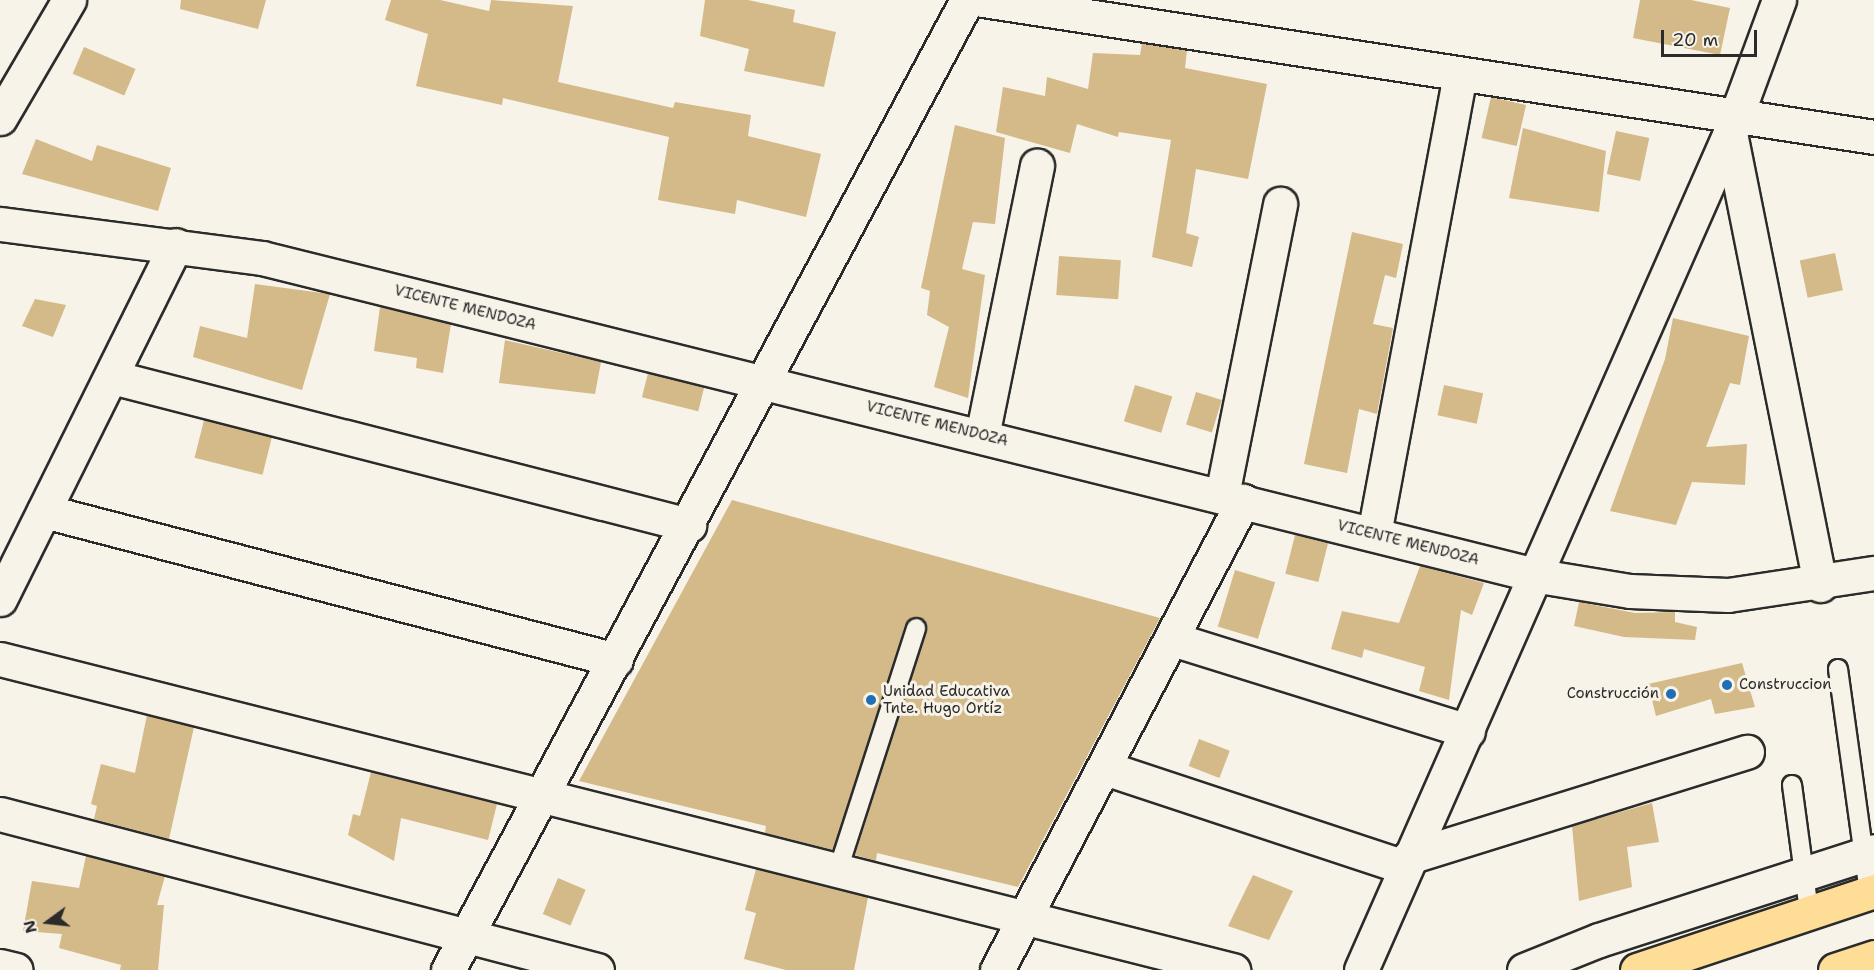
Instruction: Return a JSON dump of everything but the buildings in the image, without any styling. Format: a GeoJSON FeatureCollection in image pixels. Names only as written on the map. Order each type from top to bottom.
{"type":"FeatureCollection","features":[{"type":"Feature","properties":{"kind":"main road"},"geometry":{"type":"LineString","coordinates":[[1637,970],[1809,910],[1872,891]]}},
{"type":"Feature","properties":{"kind":"main road"},"geometry":{"type":"LineString","coordinates":[[1835,970],[1874,957]]}},
{"type":"Feature","properties":{"kind":"street"},"geometry":{"type":"LineString","coordinates":[[0,118],[69,0]]}},
{"type":"Feature","properties":{"kind":"street"},"geometry":{"type":"LineString","coordinates":[[448,970],[689,525],[967,0]]}},
{"type":"Feature","properties":{"kind":"street"},"geometry":{"type":"LineString","coordinates":[[983,0],[1460,74],[1732,125],[1874,137]]}},
{"type":"Feature","properties":{"kind":"street"},"geometry":{"type":"LineString","coordinates":[[1361,970],[1407,862],[1539,576],[1732,125],[1779,0]]}},
{"type":"Feature","properties":{"kind":"street"},"geometry":{"type":"LineString","coordinates":[[1374,534],[1460,74]]}},
{"type":"Feature","properties":{"kind":"street"},"geometry":{"type":"LineString","coordinates":[[1732,125],[1820,585]]}},
{"type":"Feature","properties":{"kind":"street"},"geometry":{"type":"LineString","coordinates":[[982,436],[1037,166]]}},
{"type":"Feature","properties":{"kind":"street"},"geometry":{"type":"LineString","coordinates":[[997,970],[1172,639],[1233,498],[1280,204]]}},
{"type":"Feature","properties":{"kind":"street","name":"VICENTE MENDOZA"},"geometry":{"type":"LineString","coordinates":[[0,224],[176,245],[262,258],[764,381],[1539,576],[1677,594],[1820,585],[1874,573]]}},
{"type":"Feature","properties":{"kind":"street"},"geometry":{"type":"LineString","coordinates":[[0,599],[176,245]]}},
{"type":"Feature","properties":{"kind":"street"},"geometry":{"type":"LineString","coordinates":[[112,377],[689,525]]}},
{"type":"Feature","properties":{"kind":"street"},"geometry":{"type":"LineString","coordinates":[[44,511],[616,660]]}},
{"type":"Feature","properties":{"kind":"street"},"geometry":{"type":"LineString","coordinates":[[1172,639],[1468,730]]}},
{"type":"Feature","properties":{"kind":"street"},"geometry":{"type":"LineString","coordinates":[[0,659],[543,796],[839,867],[1233,970]]}},
{"type":"Feature","properties":{"kind":"street"},"geometry":{"type":"LineString","coordinates":[[1105,768],[1407,862],[1747,752]]}},
{"type":"Feature","properties":{"kind":"street"},"geometry":{"type":"LineString","coordinates":[[0,814],[597,970]]}},
{"type":"Feature","properties":{"kind":"street"},"geometry":{"type":"LineString","coordinates":[[1524,970],[1599,940],[1870,853]]}},
{"type":"Feature","properties":{"kind":"street"},"geometry":{"type":"LineString","coordinates":[[0,966],[16,970]]}},
{"type":"Feature","properties":{"kind":"lane"},"geometry":{"type":"LineString","coordinates":[[839,867],[916,628]]}},
{"type":"Feature","properties":{"kind":"lane"},"geometry":{"type":"LineString","coordinates":[[1838,669],[1870,853],[1872,891]]}},
{"type":"Feature","properties":{"kind":"lane"},"geometry":{"type":"LineString","coordinates":[[1792,785],[1809,910]]}},
{"type":"Feature","properties":{"kind":"place","name":"Construccion"},"geometry":{"type":"Point","coordinates":[1727,685]}},
{"type":"Feature","properties":{"kind":"place","name":"Construcción"},"geometry":{"type":"Point","coordinates":[1671,694]}},
{"type":"Feature","properties":{"kind":"place","name":"Unidad Educativa Tnte. Hugo Ortíz"},"geometry":{"type":"Point","coordinates":[871,700]}}]}
